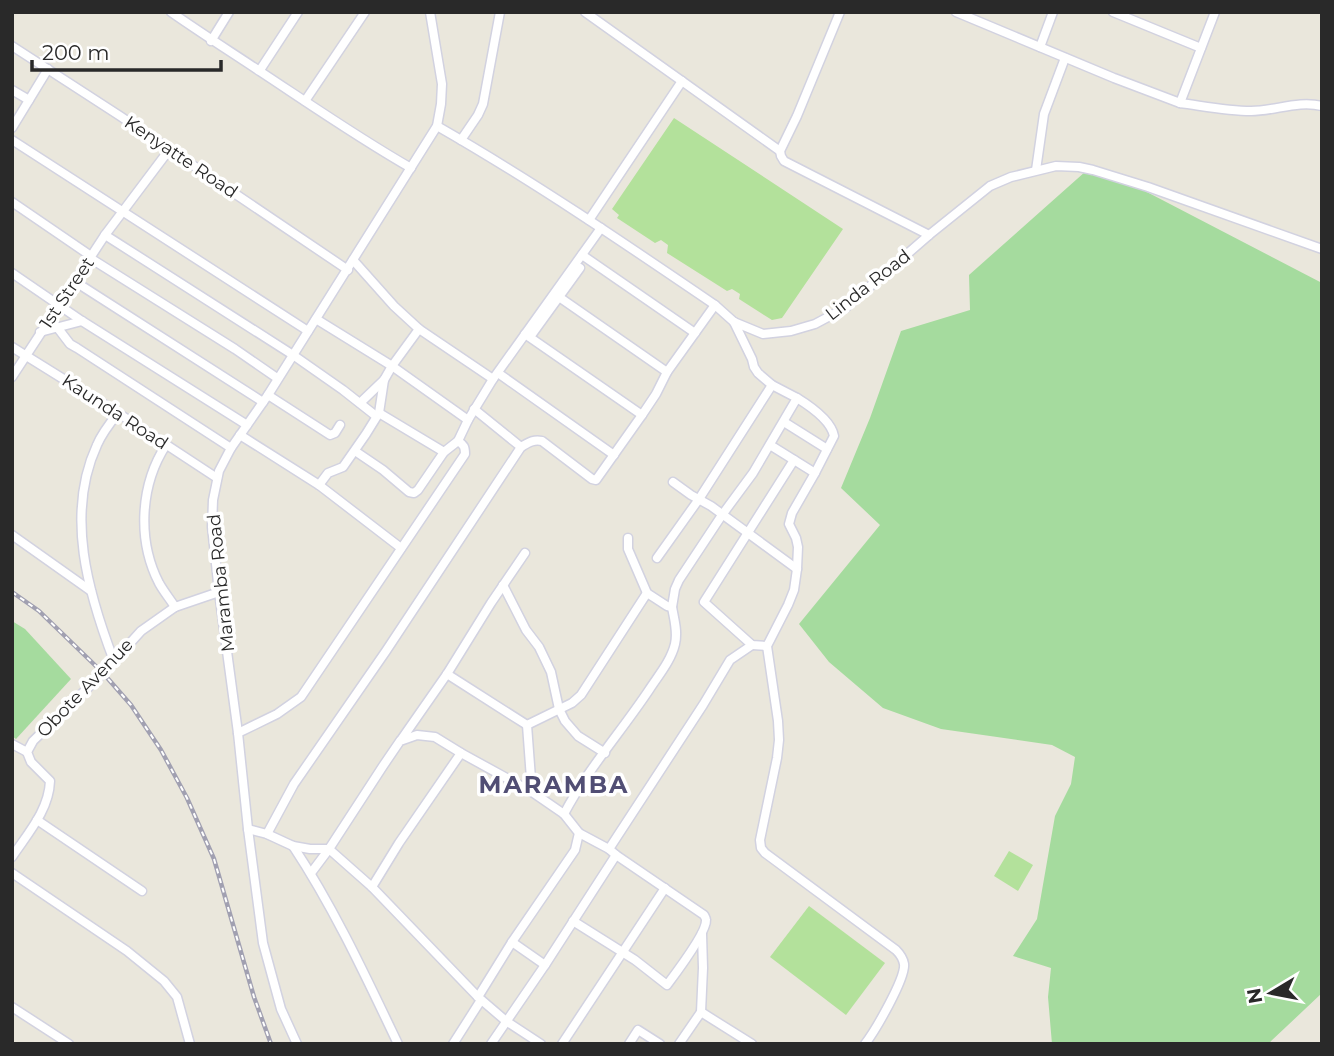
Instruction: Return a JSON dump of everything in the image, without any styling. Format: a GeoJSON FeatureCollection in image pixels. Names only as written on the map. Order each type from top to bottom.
{"type":"FeatureCollection","features":[{"type":"Feature","properties":{"kind":"street"},"geometry":{"type":"LineString","coordinates":[[171,12],[211,41],[411,168]]}},
{"type":"Feature","properties":{"kind":"street"},"geometry":{"type":"LineString","coordinates":[[211,41],[229,12]]}},
{"type":"Feature","properties":{"kind":"street"},"geometry":{"type":"LineString","coordinates":[[260,71],[298,12]]}},
{"type":"Feature","properties":{"kind":"street"},"geometry":{"type":"LineString","coordinates":[[305,102],[365,12]]}},
{"type":"Feature","properties":{"kind":"street","name":"Maramba Road"},"geometry":{"type":"LineString","coordinates":[[297,1044],[281,1009],[263,943],[239,733],[219,592],[212,527],[213,500],[216,478],[231,448],[348,270],[437,126],[442,84],[430,12]]}},
{"type":"Feature","properties":{"kind":"street"},"geometry":{"type":"LineString","coordinates":[[461,139],[483,104],[500,12]]}},
{"type":"Feature","properties":{"kind":"street"},"geometry":{"type":"LineString","coordinates":[[585,12],[780,152],[784,161],[929,235]]}},
{"type":"Feature","properties":{"kind":"street"},"geometry":{"type":"LineString","coordinates":[[780,152],[840,12]]}},
{"type":"Feature","properties":{"kind":"street"},"geometry":{"type":"LineString","coordinates":[[956,12],[1180,103],[1252,111],[1300,104],[1322,106]]}},
{"type":"Feature","properties":{"kind":"street"},"geometry":{"type":"LineString","coordinates":[[1040,47],[1053,12]]}},
{"type":"Feature","properties":{"kind":"street"},"geometry":{"type":"LineString","coordinates":[[1113,12],[1201,48]]}},
{"type":"Feature","properties":{"kind":"street"},"geometry":{"type":"LineString","coordinates":[[1180,103],[1215,12]]}},
{"type":"Feature","properties":{"kind":"street","name":"Kenyatte Road"},"geometry":{"type":"LineString","coordinates":[[12,46],[348,270]]}},
{"type":"Feature","properties":{"kind":"street"},"geometry":{"type":"LineString","coordinates":[[1036,170],[1044,114],[1065,58]]}},
{"type":"Feature","properties":{"kind":"street"},"geometry":{"type":"LineString","coordinates":[[12,128],[48,69]]}},
{"type":"Feature","properties":{"kind":"street"},"geometry":{"type":"LineString","coordinates":[[589,220],[682,81]]}},
{"type":"Feature","properties":{"kind":"street"},"geometry":{"type":"LineString","coordinates":[[12,90],[29,100]]}},
{"type":"Feature","properties":{"kind":"street","name":"Linda Road"},"geometry":{"type":"LineString","coordinates":[[437,126],[589,220],[715,305],[734,322],[764,334],[791,331],[815,324],[845,308],[990,186],[1011,177],[1056,166],[1093,170],[1148,187],[1322,249]]}},
{"type":"Feature","properties":{"kind":"street"},"geometry":{"type":"LineString","coordinates":[[12,140],[308,331]]}},
{"type":"Feature","properties":{"kind":"street","name":"1st Street"},"geometry":{"type":"LineString","coordinates":[[12,377],[105,235],[169,150]]}},
{"type":"Feature","properties":{"kind":"street"},"geometry":{"type":"LineString","coordinates":[[12,202],[91,257],[277,378]]}},
{"type":"Feature","properties":{"kind":"street"},"geometry":{"type":"LineString","coordinates":[[527,336],[601,228]]}},
{"type":"Feature","properties":{"kind":"street"},"geometry":{"type":"LineString","coordinates":[[105,235],[293,355],[378,415],[444,452]]}},
{"type":"Feature","properties":{"kind":"street"},"geometry":{"type":"LineString","coordinates":[[582,255],[695,333]]}},
{"type":"Feature","properties":{"kind":"street"},"geometry":{"type":"LineString","coordinates":[[353,260],[419,330],[496,376],[614,455]]}},
{"type":"Feature","properties":{"kind":"street"},"geometry":{"type":"LineString","coordinates":[[355,451],[410,492],[418,490],[444,452],[458,441],[496,376],[580,268]]}},
{"type":"Feature","properties":{"kind":"street"},"geometry":{"type":"LineString","coordinates":[[12,273],[82,321],[247,425]]}},
{"type":"Feature","properties":{"kind":"street"},"geometry":{"type":"LineString","coordinates":[[75,281],[330,435],[335,433],[340,425]]}},
{"type":"Feature","properties":{"kind":"street"},"geometry":{"type":"LineString","coordinates":[[559,297],[667,372]]}},
{"type":"Feature","properties":{"kind":"street"},"geometry":{"type":"LineString","coordinates":[[267,834],[294,784],[522,447],[530,441],[542,441],[596,480],[715,305]]}},
{"type":"Feature","properties":{"kind":"street"},"geometry":{"type":"LineString","coordinates":[[316,319],[392,366],[468,420]]}},
{"type":"Feature","properties":{"kind":"street"},"geometry":{"type":"LineString","coordinates":[[40,332],[82,321]]}},
{"type":"Feature","properties":{"kind":"street"},"geometry":{"type":"LineString","coordinates":[[734,322],[758,373],[814,411],[832,428],[834,436],[792,513],[789,524],[796,538],[797,569],[794,590],[767,646],[779,740],[760,839],[765,853],[902,956],[904,969],[889,1006],[865,1044]]}},
{"type":"Feature","properties":{"kind":"street"},"geometry":{"type":"LineString","coordinates":[[57,327],[70,344],[231,448]]}},
{"type":"Feature","properties":{"kind":"street"},"geometry":{"type":"LineString","coordinates":[[360,403],[384,380],[419,330]]}},
{"type":"Feature","properties":{"kind":"street"},"geometry":{"type":"LineString","coordinates":[[527,336],[642,415]]}},
{"type":"Feature","properties":{"kind":"street","name":"Kaunda Road"},"geometry":{"type":"LineString","coordinates":[[12,347],[216,478]]}},
{"type":"Feature","properties":{"kind":"street"},"geometry":{"type":"LineString","coordinates":[[319,485],[328,473],[343,467],[378,415],[384,380]]}},
{"type":"Feature","properties":{"kind":"street"},"geometry":{"type":"LineString","coordinates":[[657,558],[699,499],[772,385]]}},
{"type":"Feature","properties":{"kind":"street"},"geometry":{"type":"LineString","coordinates":[[564,814],[576,790],[670,658],[676,642],[672,607],[679,580],[753,473],[797,398]]}},
{"type":"Feature","properties":{"kind":"street"},"geometry":{"type":"LineString","coordinates":[[474,410],[522,447]]}},
{"type":"Feature","properties":{"kind":"street"},"geometry":{"type":"LineString","coordinates":[[114,661],[91,591],[81,524],[82,501],[90,464],[104,432],[118,413]]}},
{"type":"Feature","properties":{"kind":"street"},"geometry":{"type":"LineString","coordinates":[[783,422],[827,449]]}},
{"type":"Feature","properties":{"kind":"street"},"geometry":{"type":"LineString","coordinates":[[240,435],[319,485],[401,548]]}},
{"type":"Feature","properties":{"kind":"street"},"geometry":{"type":"LineString","coordinates":[[239,733],[277,714],[301,697],[465,454],[464,444],[458,441]]}},
{"type":"Feature","properties":{"kind":"street"},"geometry":{"type":"LineString","coordinates":[[166,445],[148,484],[144,518],[153,566],[160,584],[175,607]]}},
{"type":"Feature","properties":{"kind":"street"},"geometry":{"type":"LineString","coordinates":[[770,445],[815,472]]}},
{"type":"Feature","properties":{"kind":"street"},"geometry":{"type":"LineString","coordinates":[[767,646],[752,645],[704,602],[794,460]]}},
{"type":"Feature","properties":{"kind":"street"},"geometry":{"type":"LineString","coordinates":[[673,482],[797,569]]}},
{"type":"Feature","properties":{"kind":"street"},"geometry":{"type":"LineString","coordinates":[[12,535],[91,591]]}},
{"type":"Feature","properties":{"kind":"street"},"geometry":{"type":"LineString","coordinates":[[628,538],[628,549],[647,593],[672,607]]}},
{"type":"Feature","properties":{"kind":"street"},"geometry":{"type":"LineString","coordinates":[[311,873],[330,849],[376,775],[447,674],[525,553]]}},
{"type":"Feature","properties":{"kind":"street"},"geometry":{"type":"LineString","coordinates":[[503,585],[551,673],[559,709],[565,721],[578,736],[605,752]]}},
{"type":"Feature","properties":{"kind":"street","name":"Obote Avenue"},"geometry":{"type":"LineString","coordinates":[[12,857],[48,800],[50,781],[31,762],[27,752],[33,741],[141,631],[175,607],[219,592]]}},
{"type":"Feature","properties":{"kind":"street"},"geometry":{"type":"LineString","coordinates":[[527,725],[572,703],[581,695],[647,593]]}},
{"type":"Feature","properties":{"kind":"street"},"geometry":{"type":"LineString","coordinates":[[491,1044],[573,921],[612,852],[730,660],[752,645]]}},
{"type":"Feature","properties":{"kind":"street"},"geometry":{"type":"LineString","coordinates":[[447,674],[527,725]]}},
{"type":"Feature","properties":{"kind":"street"},"geometry":{"type":"LineString","coordinates":[[527,725],[532,792]]}},
{"type":"Feature","properties":{"kind":"street"},"geometry":{"type":"LineString","coordinates":[[400,741],[417,735],[435,737],[532,792],[564,814],[579,833],[612,852],[706,918],[702,934],[667,985],[646,968],[573,921]]}},
{"type":"Feature","properties":{"kind":"street"},"geometry":{"type":"LineString","coordinates":[[12,744],[27,752]]}},
{"type":"Feature","properties":{"kind":"street"},"geometry":{"type":"LineString","coordinates":[[372,887],[461,753]]}},
{"type":"Feature","properties":{"kind":"street"},"geometry":{"type":"LineString","coordinates":[[37,820],[142,891]]}},
{"type":"Feature","properties":{"kind":"street"},"geometry":{"type":"LineString","coordinates":[[248,829],[293,846],[330,849],[372,887],[479,999],[541,1044]]}},
{"type":"Feature","properties":{"kind":"street"},"geometry":{"type":"LineString","coordinates":[[453,1044],[512,942],[572,855],[579,833]]}},
{"type":"Feature","properties":{"kind":"street"},"geometry":{"type":"LineString","coordinates":[[293,846],[311,873],[398,1044]]}},
{"type":"Feature","properties":{"kind":"street"},"geometry":{"type":"LineString","coordinates":[[12,873],[127,951],[164,981],[177,997],[190,1044]]}},
{"type":"Feature","properties":{"kind":"street"},"geometry":{"type":"LineString","coordinates":[[562,1044],[665,888]]}},
{"type":"Feature","properties":{"kind":"street"},"geometry":{"type":"LineString","coordinates":[[678,1044],[701,1012],[702,934]]}},
{"type":"Feature","properties":{"kind":"street"},"geometry":{"type":"LineString","coordinates":[[512,942],[545,965]]}},
{"type":"Feature","properties":{"kind":"street"},"geometry":{"type":"LineString","coordinates":[[12,1007],[69,1044]]}},
{"type":"Feature","properties":{"kind":"street"},"geometry":{"type":"LineString","coordinates":[[701,1012],[747,1042]]}},
{"type":"Feature","properties":{"kind":"street"},"geometry":{"type":"LineString","coordinates":[[629,1044],[638,1030],[660,1044]]}},
{"type":"Feature","properties":{"kind":"green space"},"geometry":{"type":"Polygon","coordinates":[[[674,118],[843,229],[782,318],[772,320],[739,299],[740,294],[732,289],[727,291],[667,253],[668,245],[661,240],[655,243],[617,218],[619,215],[612,209],[674,118]]]}},
{"type":"Feature","properties":{"kind":"green space"},"geometry":{"type":"Polygon","coordinates":[[[1086,171],[1118,177],[1322,283],[1322,993],[1268,1044],[1052,1044],[1048,997],[1051,968],[1013,956],[1037,919],[1055,816],[1071,784],[1075,757],[1052,745],[941,729],[883,708],[829,662],[799,624],[880,525],[841,488],[870,418],[901,331],[970,310],[969,275],[1086,171]]]}},
{"type":"Feature","properties":{"kind":"green space"},"geometry":{"type":"Polygon","coordinates":[[[12,621],[25,629],[71,679],[16,739],[12,736],[12,621]]]}},
{"type":"Feature","properties":{"kind":"green space"},"geometry":{"type":"Polygon","coordinates":[[[1009,851],[1033,865],[1018,891],[994,876],[1009,851]]]}},
{"type":"Feature","properties":{"kind":"green space"},"geometry":{"type":"Polygon","coordinates":[[[809,906],[885,963],[846,1015],[770,957],[809,906]]]}},
{"type":"Feature","properties":{"kind":"railway"},"geometry":{"type":"LineString","coordinates":[[12,592],[39,611],[103,673],[131,705],[161,750],[187,798],[214,859],[254,997],[271,1044]]}},
{"type":"Feature","properties":{"kind":"district","name":"MARAMBA"},"geometry":{"type":"Point","coordinates":[554,784]}}]}
